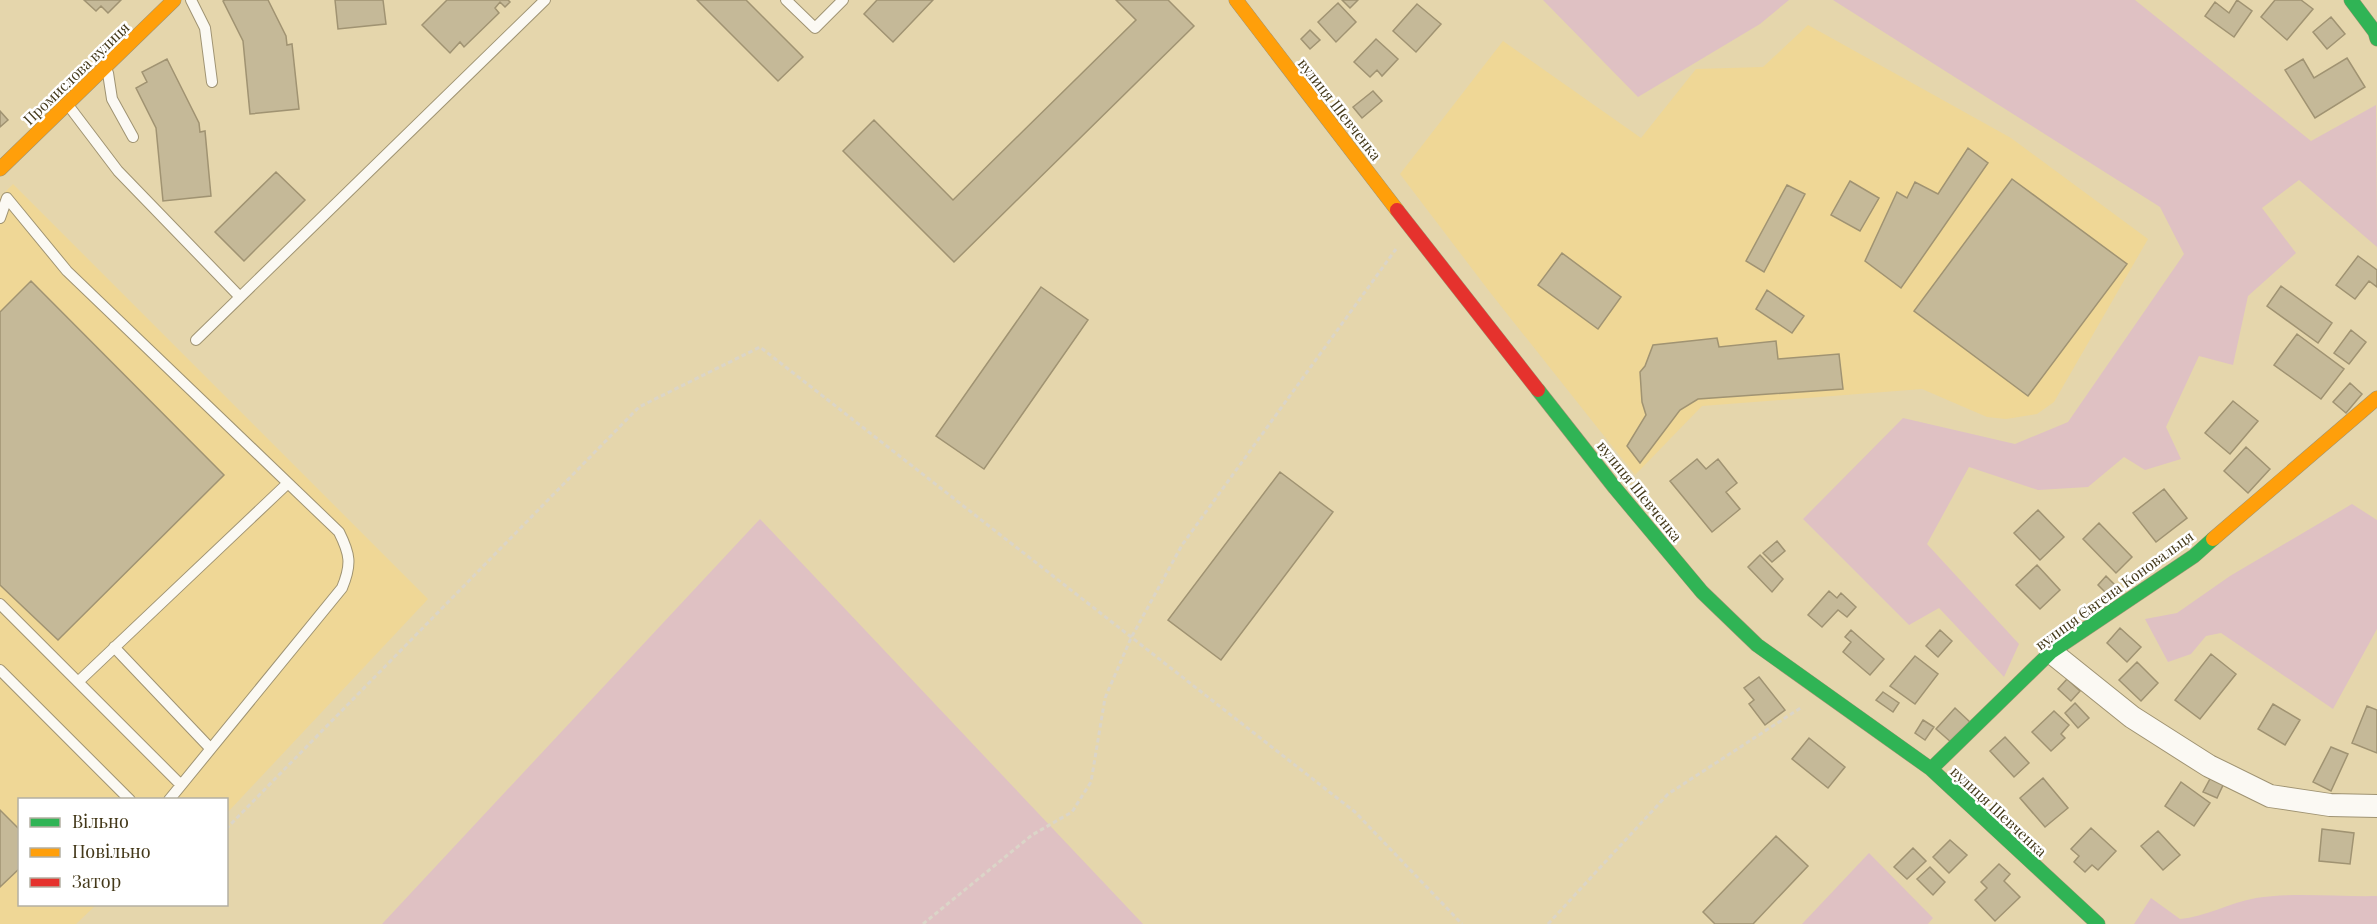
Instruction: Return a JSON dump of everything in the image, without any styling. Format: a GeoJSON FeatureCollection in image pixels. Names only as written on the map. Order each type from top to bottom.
{"type":"FeatureCollection","features":[{"type":"Feature","properties":{"kind":"street","name":"Промислова вулиця"},"geometry":{"type":"LineString","coordinates":[[0,169],[174,0]]}},
{"type":"Feature","properties":{"kind":"street","name":"вулиця Шевченка"},"geometry":{"type":"LineString","coordinates":[[1236,0],[1615,488],[1702,592],[1757,645],[1931,769],[2098,924]]}},
{"type":"Feature","properties":{"kind":"street"},"geometry":{"type":"LineString","coordinates":[[2351,0],[2375,32],[2377,39]]}},
{"type":"Feature","properties":{"kind":"street","name":"вулиця Євгена Коновальця"},"geometry":{"type":"LineString","coordinates":[[1931,769],[2051,652],[2194,555],[2377,398]]}},
{"type":"Feature","properties":{"kind":"street"},"geometry":{"type":"LineString","coordinates":[[2051,652],[2132,717],[2208,766],[2270,796],[2331,805],[2377,806]]}},
{"type":"Feature","properties":{"kind":"lane"},"geometry":{"type":"LineString","coordinates":[[192,0],[205,28],[212,82]]}},
{"type":"Feature","properties":{"kind":"lane"},"geometry":{"type":"LineString","coordinates":[[196,340],[544,0]]}},
{"type":"Feature","properties":{"kind":"lane"},"geometry":{"type":"LineString","coordinates":[[786,0],[815,28],[843,0]]}},
{"type":"Feature","properties":{"kind":"lane"},"geometry":{"type":"LineString","coordinates":[[107,67],[112,99],[133,138]]}},
{"type":"Feature","properties":{"kind":"lane"},"geometry":{"type":"LineString","coordinates":[[68,105],[118,171],[240,297]]}},
{"type":"Feature","properties":{"kind":"lane"},"geometry":{"type":"LineString","coordinates":[[0,218],[8,198],[67,271],[339,532],[348,549],[350,571],[342,588],[171,798]]}},
{"type":"Feature","properties":{"kind":"lane"},"geometry":{"type":"LineString","coordinates":[[78,682],[288,483]]}},
{"type":"Feature","properties":{"kind":"lane"},"geometry":{"type":"LineString","coordinates":[[0,604],[181,785]]}},
{"type":"Feature","properties":{"kind":"lane"},"geometry":{"type":"LineString","coordinates":[[114,647],[210,748]]}},
{"type":"Feature","properties":{"kind":"lane"},"geometry":{"type":"LineString","coordinates":[[0,670],[128,798]]}},
{"type":"Feature","properties":{"kind":"path"},"geometry":{"type":"LineString","coordinates":[[923,924],[1032,835],[1072,812],[1091,782],[1105,698],[1131,638],[1182,544],[1411,228]]}},
{"type":"Feature","properties":{"kind":"path"},"geometry":{"type":"LineString","coordinates":[[228,827],[639,408],[760,347],[1354,812],[1462,924]]}},
{"type":"Feature","properties":{"kind":"path"},"geometry":{"type":"LineString","coordinates":[[1548,924],[1668,794],[1824,693]]}},
{"type":"Feature","properties":{"kind":"shaded area"},"geometry":{"type":"Polygon","coordinates":[[[1543,0],[1789,0],[1760,24],[1638,97],[1543,0]]]}},
{"type":"Feature","properties":{"kind":"shaded area"},"geometry":{"type":"Polygon","coordinates":[[[1833,0],[2135,0],[2311,141],[2376,105],[2377,247],[2299,180],[2262,208],[2296,253],[2248,296],[2233,365],[2199,356],[2166,427],[2181,459],[2145,470],[2124,457],[2088,487],[2038,490],[1969,467],[1927,544],[2019,644],[2004,677],[1939,608],[1909,625],[1803,519],[1903,418],[2015,444],[2068,422],[2184,254],[2160,207],[1833,0]]]}},
{"type":"Feature","properties":{"kind":"shaded area"},"geometry":{"type":"Polygon","coordinates":[[[1808,25],[2011,138],[2148,239],[2054,402],[2037,414],[2006,419],[1987,417],[1922,389],[1702,406],[1635,475],[1489,291],[1400,174],[1503,41],[1641,138],[1696,69],[1763,67],[1808,25]]]}},
{"type":"Feature","properties":{"kind":"shaded area"},"geometry":{"type":"Polygon","coordinates":[[[13,184],[428,599],[228,812],[228,798],[18,798],[18,906],[95,906],[76,924],[0,924],[0,197],[13,184]]]}},
{"type":"Feature","properties":{"kind":"shaded area"},"geometry":{"type":"Polygon","coordinates":[[[2352,504],[2377,520],[2377,629],[2333,709],[2221,633],[2206,636],[2191,654],[2168,662],[2145,619],[2177,613],[2230,576],[2352,504]]]}},
{"type":"Feature","properties":{"kind":"shaded area"},"geometry":{"type":"Polygon","coordinates":[[[760,519],[1143,924],[382,924],[760,519]]]}},
{"type":"Feature","properties":{"kind":"shaded area"},"geometry":{"type":"Polygon","coordinates":[[[1869,853],[1933,918],[1928,924],[1802,924],[1869,853]]]}},
{"type":"Feature","properties":{"kind":"shaded area"},"geometry":{"type":"Polygon","coordinates":[[[2270,896],[2377,896],[2377,924],[2134,924],[2151,898],[2180,919],[2199,916],[2246,900],[2270,896]]]}},
{"type":"Feature","properties":{"kind":"building"},"geometry":{"type":"Polygon","coordinates":[[[84,0],[121,0],[108,13],[101,6],[96,11],[84,0]]]}},
{"type":"Feature","properties":{"kind":"building"},"geometry":{"type":"Polygon","coordinates":[[[268,0],[286,36],[287,45],[292,44],[299,109],[250,114],[243,41],[223,1],[268,0]]]}},
{"type":"Feature","properties":{"kind":"building"},"geometry":{"type":"Polygon","coordinates":[[[335,0],[383,0],[386,24],[338,29],[335,0]]]}},
{"type":"Feature","properties":{"kind":"building"},"geometry":{"type":"Polygon","coordinates":[[[447,0],[508,0],[510,2],[505,7],[500,2],[495,8],[499,13],[464,47],[460,42],[450,53],[422,25],[447,0]]]}},
{"type":"Feature","properties":{"kind":"building"},"geometry":{"type":"Polygon","coordinates":[[[697,0],[746,0],[803,57],[778,81],[697,0]]]}},
{"type":"Feature","properties":{"kind":"building"},"geometry":{"type":"Polygon","coordinates":[[[877,0],[933,0],[893,42],[864,14],[877,0]]]}},
{"type":"Feature","properties":{"kind":"building"},"geometry":{"type":"Polygon","coordinates":[[[1116,0],[1168,0],[1194,26],[954,262],[843,151],[874,120],[953,200],[1136,20],[1116,0]]]}},
{"type":"Feature","properties":{"kind":"building"},"geometry":{"type":"Polygon","coordinates":[[[1342,0],[1358,0],[1350,8],[1342,0]]]}},
{"type":"Feature","properties":{"kind":"building"},"geometry":{"type":"Polygon","coordinates":[[[2237,0],[2252,11],[2234,37],[2205,16],[2215,2],[2229,13],[2237,0]]]}},
{"type":"Feature","properties":{"kind":"building"},"geometry":{"type":"Polygon","coordinates":[[[2275,0],[2301,0],[2313,9],[2287,40],[2261,17],[2275,0]]]}},
{"type":"Feature","properties":{"kind":"building"},"geometry":{"type":"Polygon","coordinates":[[[1338,3],[1356,22],[1336,42],[1318,22],[1338,3]]]}},
{"type":"Feature","properties":{"kind":"building"},"geometry":{"type":"Polygon","coordinates":[[[1417,4],[1441,24],[1416,52],[1393,31],[1417,4]]]}},
{"type":"Feature","properties":{"kind":"building"},"geometry":{"type":"Polygon","coordinates":[[[2331,17],[2345,34],[2327,49],[2313,32],[2331,17]]]}},
{"type":"Feature","properties":{"kind":"building"},"geometry":{"type":"Polygon","coordinates":[[[1310,30],[1320,40],[1310,49],[1301,39],[1310,30]]]}},
{"type":"Feature","properties":{"kind":"building"},"geometry":{"type":"Polygon","coordinates":[[[1376,39],[1398,59],[1382,76],[1377,70],[1370,77],[1354,62],[1376,39]]]}},
{"type":"Feature","properties":{"kind":"building"},"geometry":{"type":"Polygon","coordinates":[[[2347,58],[2365,87],[2315,118],[2285,70],[2303,59],[2314,78],[2347,58]]]}},
{"type":"Feature","properties":{"kind":"building"},"geometry":{"type":"Polygon","coordinates":[[[167,59],[199,123],[200,132],[205,131],[211,196],[163,201],[156,128],[136,88],[147,82],[142,72],[167,59]]]}},
{"type":"Feature","properties":{"kind":"building"},"geometry":{"type":"Polygon","coordinates":[[[1373,91],[1382,101],[1362,118],[1353,107],[1373,91]]]}},
{"type":"Feature","properties":{"kind":"building"},"geometry":{"type":"Polygon","coordinates":[[[0,111],[8,120],[0,127],[0,111]]]}},
{"type":"Feature","properties":{"kind":"building"},"geometry":{"type":"Polygon","coordinates":[[[1968,148],[1988,163],[1901,288],[1865,261],[1897,192],[1907,198],[1915,182],[1938,194],[1968,148]]]}},
{"type":"Feature","properties":{"kind":"building"},"geometry":{"type":"Polygon","coordinates":[[[276,172],[305,200],[244,261],[215,232],[276,172]]]}},
{"type":"Feature","properties":{"kind":"building"},"geometry":{"type":"Polygon","coordinates":[[[2012,179],[2127,264],[2028,396],[1914,311],[2012,179]]]}},
{"type":"Feature","properties":{"kind":"building"},"geometry":{"type":"Polygon","coordinates":[[[1850,181],[1879,198],[1860,231],[1831,215],[1850,181]]]}},
{"type":"Feature","properties":{"kind":"building"},"geometry":{"type":"Polygon","coordinates":[[[1787,185],[1805,194],[1764,272],[1746,261],[1787,185]]]}},
{"type":"Feature","properties":{"kind":"building"},"geometry":{"type":"Polygon","coordinates":[[[1562,253],[1621,297],[1598,329],[1538,285],[1562,253]]]}},
{"type":"Feature","properties":{"kind":"building"},"geometry":{"type":"Polygon","coordinates":[[[2358,256],[2377,270],[2377,287],[2369,281],[2355,299],[2336,285],[2358,256]]]}},
{"type":"Feature","properties":{"kind":"building"},"geometry":{"type":"Polygon","coordinates":[[[31,281],[224,475],[58,640],[0,585],[0,312],[31,281]]]}},
{"type":"Feature","properties":{"kind":"building"},"geometry":{"type":"Polygon","coordinates":[[[2281,286],[2332,323],[2318,343],[2267,306],[2281,286]]]}},
{"type":"Feature","properties":{"kind":"building"},"geometry":{"type":"Polygon","coordinates":[[[1041,287],[1088,320],[984,469],[936,436],[1041,287]]]}},
{"type":"Feature","properties":{"kind":"building"},"geometry":{"type":"Polygon","coordinates":[[[1767,290],[1804,316],[1792,333],[1756,309],[1767,290]]]}},
{"type":"Feature","properties":{"kind":"building"},"geometry":{"type":"Polygon","coordinates":[[[2351,330],[2366,342],[2349,364],[2334,353],[2351,330]]]}},
{"type":"Feature","properties":{"kind":"building"},"geometry":{"type":"Polygon","coordinates":[[[2297,334],[2344,369],[2321,399],[2274,365],[2297,334]]]}},
{"type":"Feature","properties":{"kind":"building"},"geometry":{"type":"Polygon","coordinates":[[[1717,338],[1719,347],[1776,341],[1778,359],[1839,354],[1843,389],[1698,399],[1680,410],[1640,463],[1627,446],[1646,415],[1642,402],[1640,372],[1645,366],[1653,345],[1717,338]]]}},
{"type":"Feature","properties":{"kind":"building"},"geometry":{"type":"Polygon","coordinates":[[[2350,383],[2362,394],[2346,413],[2333,402],[2350,383]]]}},
{"type":"Feature","properties":{"kind":"building"},"geometry":{"type":"Polygon","coordinates":[[[2233,401],[2258,421],[2230,454],[2205,433],[2233,401]]]}},
{"type":"Feature","properties":{"kind":"building"},"geometry":{"type":"Polygon","coordinates":[[[2246,447],[2270,469],[2248,493],[2224,471],[2246,447]]]}},
{"type":"Feature","properties":{"kind":"building"},"geometry":{"type":"Polygon","coordinates":[[[1697,459],[1706,469],[1718,459],[1737,483],[1726,492],[1740,509],[1712,532],[1670,481],[1697,459]]]}},
{"type":"Feature","properties":{"kind":"building"},"geometry":{"type":"Polygon","coordinates":[[[1280,472],[1333,512],[1221,660],[1168,620],[1280,472]]]}},
{"type":"Feature","properties":{"kind":"building"},"geometry":{"type":"Polygon","coordinates":[[[2164,489],[2187,518],[2156,542],[2133,513],[2164,489]]]}},
{"type":"Feature","properties":{"kind":"building"},"geometry":{"type":"Polygon","coordinates":[[[2038,510],[2064,537],[2040,560],[2014,533],[2038,510]]]}},
{"type":"Feature","properties":{"kind":"building"},"geometry":{"type":"Polygon","coordinates":[[[2099,523],[2132,557],[2116,573],[2083,539],[2099,523]]]}},
{"type":"Feature","properties":{"kind":"building"},"geometry":{"type":"Polygon","coordinates":[[[1777,541],[1785,551],[1772,562],[1763,553],[1777,541]]]}},
{"type":"Feature","properties":{"kind":"building"},"geometry":{"type":"Polygon","coordinates":[[[1760,555],[1783,579],[1772,592],[1748,567],[1760,555]]]}},
{"type":"Feature","properties":{"kind":"building"},"geometry":{"type":"Polygon","coordinates":[[[2037,565],[2060,590],[2040,609],[2016,585],[2037,565]]]}},
{"type":"Feature","properties":{"kind":"building"},"geometry":{"type":"Polygon","coordinates":[[[2106,576],[2121,591],[2113,600],[2098,585],[2106,576]]]}},
{"type":"Feature","properties":{"kind":"building"},"geometry":{"type":"Polygon","coordinates":[[[1829,591],[1837,598],[1841,593],[1856,607],[1847,617],[1838,610],[1822,627],[1808,615],[1829,591]]]}},
{"type":"Feature","properties":{"kind":"building"},"geometry":{"type":"Polygon","coordinates":[[[2120,628],[2141,647],[2127,662],[2107,643],[2120,628]]]}},
{"type":"Feature","properties":{"kind":"building"},"geometry":{"type":"Polygon","coordinates":[[[1851,630],[1884,659],[1870,675],[1843,652],[1851,642],[1845,637],[1851,630]]]}},
{"type":"Feature","properties":{"kind":"building"},"geometry":{"type":"Polygon","coordinates":[[[1940,630],[1952,641],[1938,657],[1926,646],[1940,630]]]}},
{"type":"Feature","properties":{"kind":"building"},"geometry":{"type":"Polygon","coordinates":[[[2211,654],[2236,674],[2200,719],[2175,700],[2211,654]]]}},
{"type":"Feature","properties":{"kind":"building"},"geometry":{"type":"Polygon","coordinates":[[[1915,656],[1938,674],[1915,704],[1890,686],[1915,656]]]}},
{"type":"Feature","properties":{"kind":"building"},"geometry":{"type":"Polygon","coordinates":[[[2137,662],[2158,683],[2141,701],[2119,680],[2137,662]]]}},
{"type":"Feature","properties":{"kind":"building"},"geometry":{"type":"Polygon","coordinates":[[[1759,677],[1785,710],[1765,725],[1749,704],[1754,700],[1744,688],[1759,677]]]}},
{"type":"Feature","properties":{"kind":"building"},"geometry":{"type":"Polygon","coordinates":[[[2067,679],[2080,691],[2071,701],[2058,689],[2067,679]]]}},
{"type":"Feature","properties":{"kind":"building"},"geometry":{"type":"Polygon","coordinates":[[[1883,692],[1899,703],[1893,712],[1876,700],[1883,692]]]}},
{"type":"Feature","properties":{"kind":"building"},"geometry":{"type":"Polygon","coordinates":[[[2075,703],[2089,718],[2078,728],[2065,713],[2075,703]]]}},
{"type":"Feature","properties":{"kind":"building"},"geometry":{"type":"Polygon","coordinates":[[[2273,704],[2300,720],[2285,745],[2258,729],[2273,704]]]}},
{"type":"Feature","properties":{"kind":"building"},"geometry":{"type":"Polygon","coordinates":[[[2367,706],[2377,710],[2377,753],[2352,743],[2367,706]]]}},
{"type":"Feature","properties":{"kind":"building"},"geometry":{"type":"Polygon","coordinates":[[[1955,708],[1971,723],[1952,743],[1936,729],[1955,708]]]}},
{"type":"Feature","properties":{"kind":"building"},"geometry":{"type":"Polygon","coordinates":[[[2054,711],[2069,725],[2061,734],[2065,738],[2051,751],[2032,732],[2054,711]]]}},
{"type":"Feature","properties":{"kind":"building"},"geometry":{"type":"Polygon","coordinates":[[[1923,720],[1934,727],[1925,740],[1915,733],[1923,720]]]}},
{"type":"Feature","properties":{"kind":"building"},"geometry":{"type":"Polygon","coordinates":[[[2005,737],[2029,763],[2014,777],[1990,751],[2005,737]]]}},
{"type":"Feature","properties":{"kind":"building"},"geometry":{"type":"Polygon","coordinates":[[[1809,738],[1845,767],[1828,788],[1792,759],[1809,738]]]}},
{"type":"Feature","properties":{"kind":"building"},"geometry":{"type":"Polygon","coordinates":[[[2331,747],[2348,754],[2331,791],[2313,782],[2331,747]]]}},
{"type":"Feature","properties":{"kind":"building"},"geometry":{"type":"Polygon","coordinates":[[[2211,777],[2224,783],[2217,798],[2203,792],[2211,777]]]}},
{"type":"Feature","properties":{"kind":"building"},"geometry":{"type":"Polygon","coordinates":[[[2043,778],[2068,808],[2045,827],[2020,798],[2043,778]]]}},
{"type":"Feature","properties":{"kind":"building"},"geometry":{"type":"Polygon","coordinates":[[[2181,782],[2210,803],[2194,826],[2165,806],[2181,782]]]}},
{"type":"Feature","properties":{"kind":"building"},"geometry":{"type":"Polygon","coordinates":[[[0,810],[18,828],[18,870],[0,887],[0,810]]]}},
{"type":"Feature","properties":{"kind":"building"},"geometry":{"type":"Polygon","coordinates":[[[2091,828],[2116,851],[2098,870],[2092,865],[2085,872],[2074,862],[2079,856],[2071,849],[2091,828]]]}},
{"type":"Feature","properties":{"kind":"building"},"geometry":{"type":"Polygon","coordinates":[[[2322,829],[2354,833],[2350,864],[2319,861],[2322,829]]]}},
{"type":"Feature","properties":{"kind":"building"},"geometry":{"type":"Polygon","coordinates":[[[2158,831],[2180,855],[2163,870],[2141,846],[2158,831]]]}},
{"type":"Feature","properties":{"kind":"building"},"geometry":{"type":"Polygon","coordinates":[[[1776,836],[1808,866],[1753,924],[1715,924],[1703,912],[1776,836]]]}},
{"type":"Feature","properties":{"kind":"building"},"geometry":{"type":"Polygon","coordinates":[[[1950,840],[1967,855],[1949,873],[1933,857],[1950,840]]]}},
{"type":"Feature","properties":{"kind":"building"},"geometry":{"type":"Polygon","coordinates":[[[1913,848],[1926,861],[1907,879],[1894,867],[1913,848]]]}},
{"type":"Feature","properties":{"kind":"building"},"geometry":{"type":"Polygon","coordinates":[[[1999,864],[2010,874],[2004,881],[2020,897],[1995,921],[1975,900],[1987,888],[1981,882],[1999,864]]]}},
{"type":"Feature","properties":{"kind":"building"},"geometry":{"type":"Polygon","coordinates":[[[1930,867],[1945,882],[1933,895],[1917,879],[1930,867]]]}},
{"type":"Feature","properties":{"kind":"traffic: fast"},"geometry":{"type":"LineString","coordinates":[[2351,0],[2375,32],[2377,39]]}},
{"type":"Feature","properties":{"kind":"traffic: fast"},"geometry":{"type":"LineString","coordinates":[[1538,390],[1615,488],[1702,592],[1757,645],[1931,769],[2098,924]]}},
{"type":"Feature","properties":{"kind":"traffic: fast"},"geometry":{"type":"LineString","coordinates":[[1931,769],[2051,652],[2194,556],[2213,539]]}},
{"type":"Feature","properties":{"kind":"traffic: slow"},"geometry":{"type":"LineString","coordinates":[[0,169],[174,0]]}},
{"type":"Feature","properties":{"kind":"traffic: slow"},"geometry":{"type":"LineString","coordinates":[[1236,0],[1397,210]]}},
{"type":"Feature","properties":{"kind":"traffic: slow"},"geometry":{"type":"LineString","coordinates":[[2213,539],[2377,398]]}},
{"type":"Feature","properties":{"kind":"traffic: jam"},"geometry":{"type":"LineString","coordinates":[[1397,210],[1538,390]]}}]}
